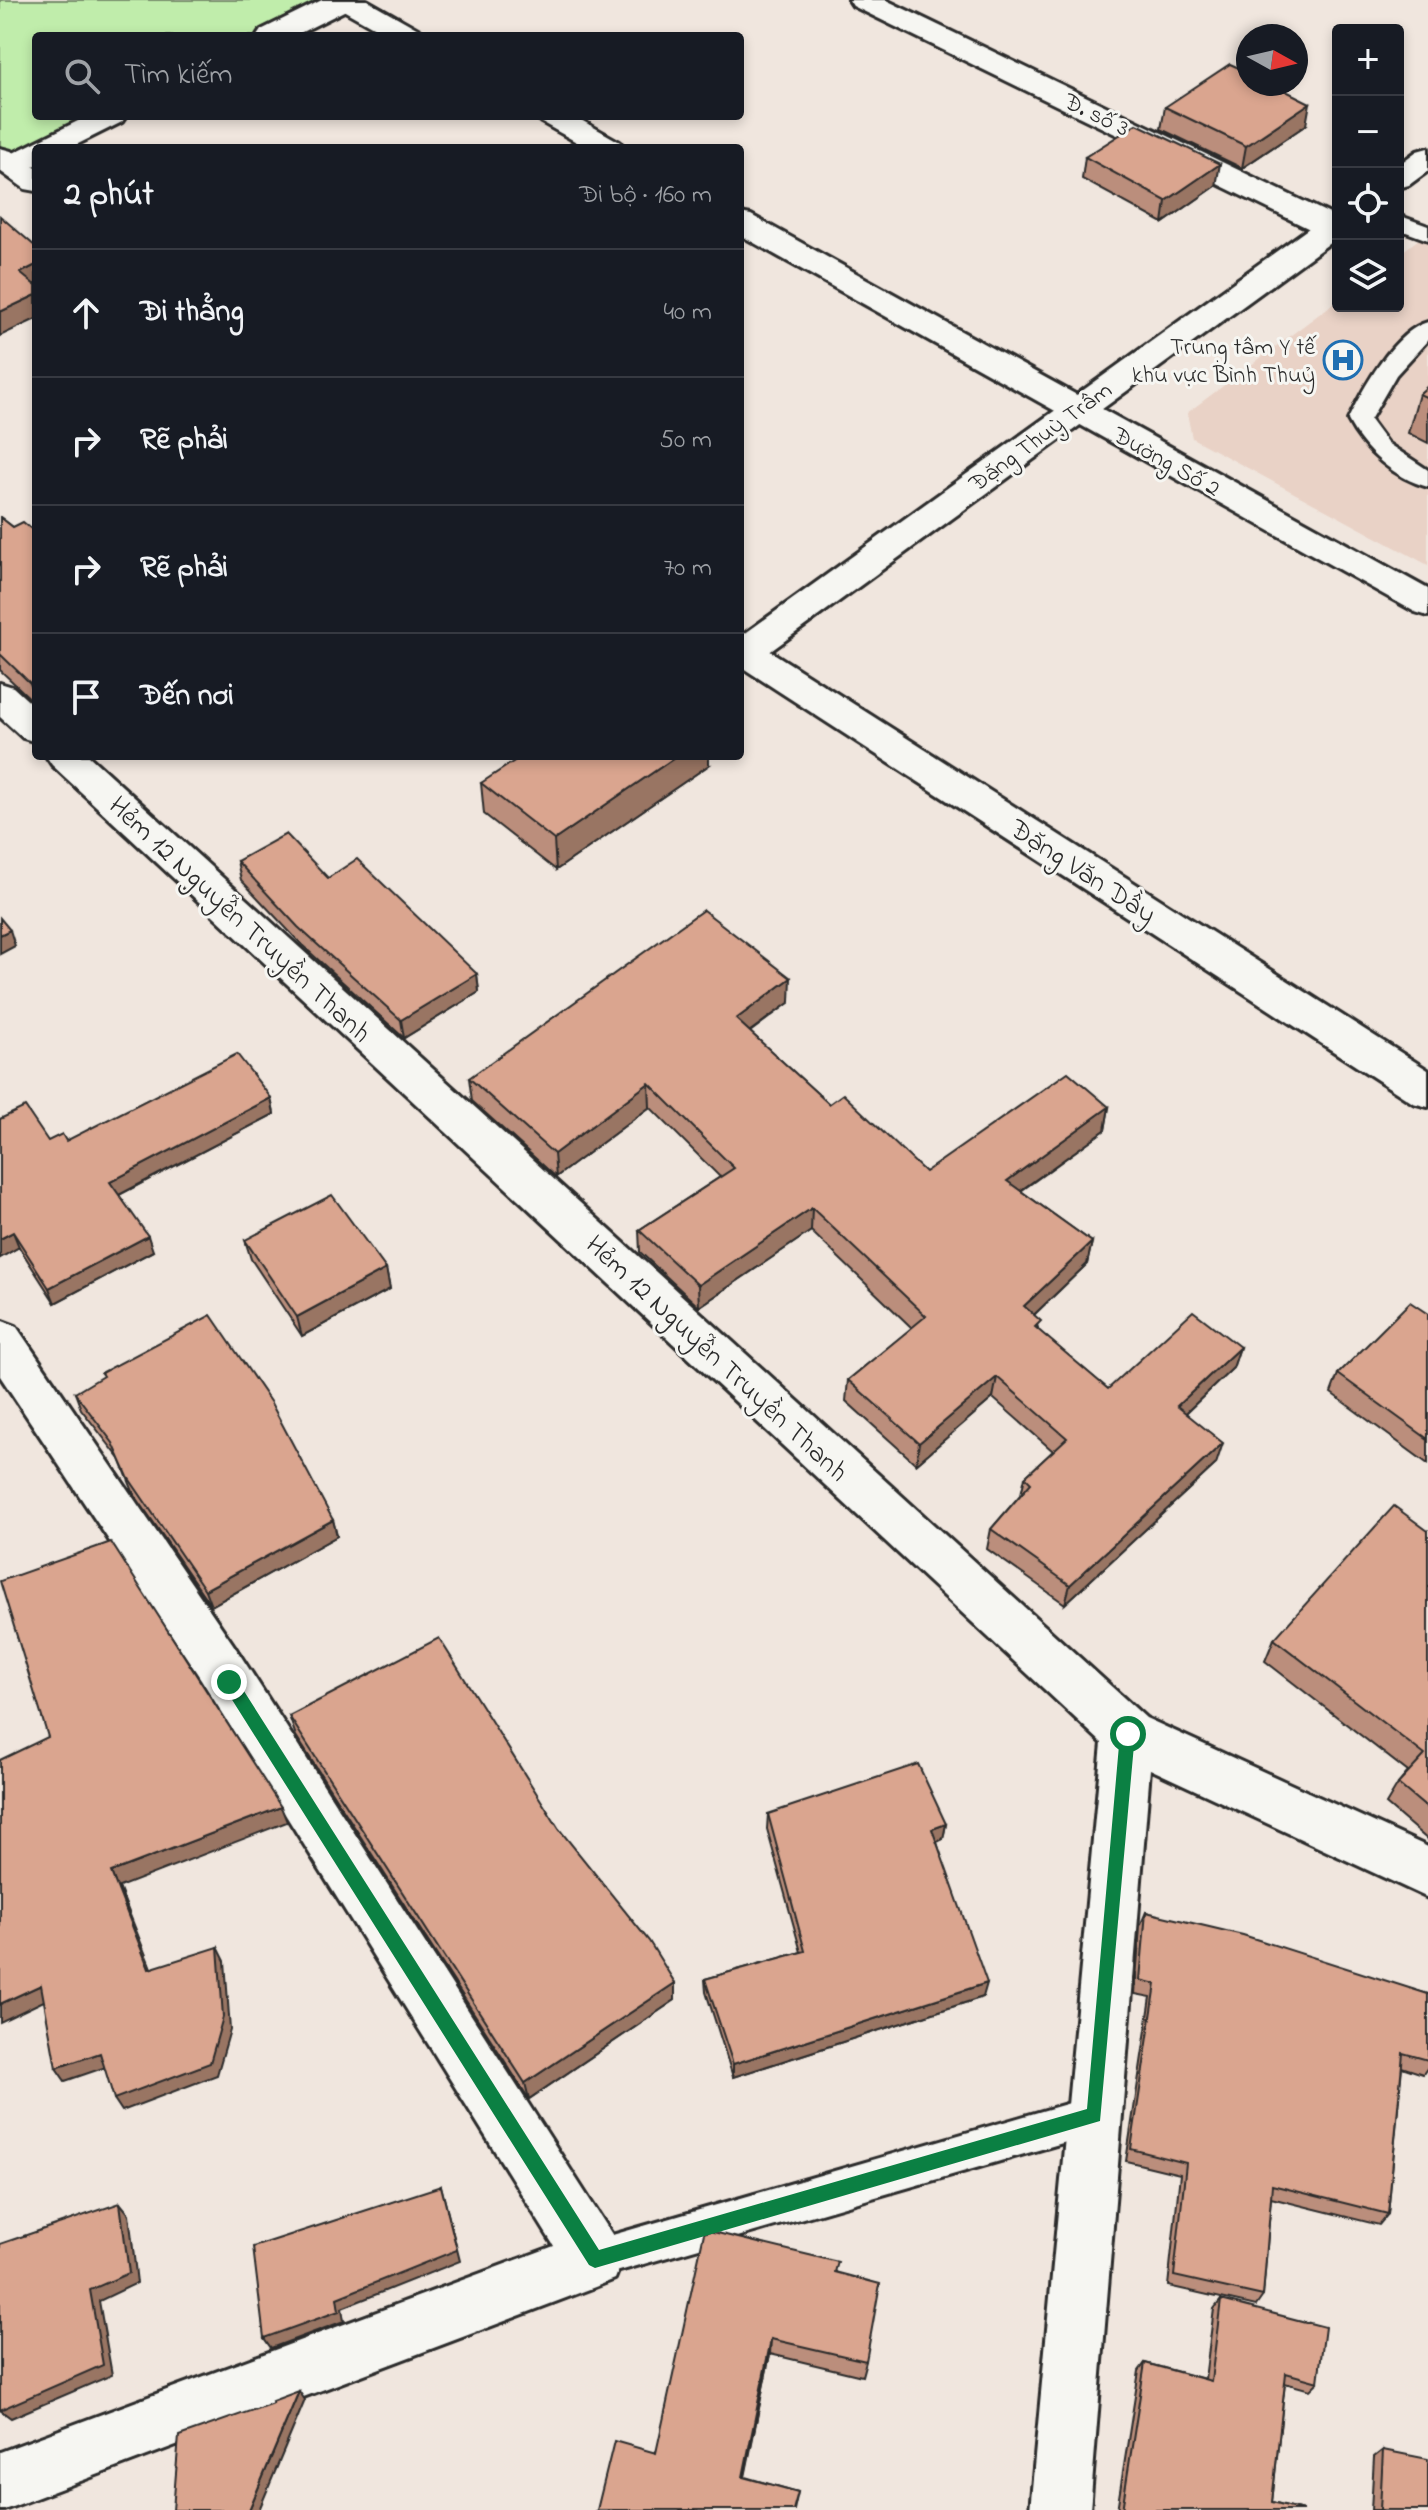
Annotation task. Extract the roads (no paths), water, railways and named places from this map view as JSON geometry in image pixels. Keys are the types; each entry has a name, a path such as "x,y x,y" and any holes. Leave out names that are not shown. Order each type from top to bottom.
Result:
{"street":[{"path":"279,32 345,0 403,32"},
{"name":"Đ. số 3","path":"863,0 1332,224"},
{"path":"55,144 103,120"},
{"path":"559,120 602,144"},
{"path":"1404,175 1428,157"},
{"name":"Đường Số 2","path":"744,224 1428,604"},
{"name":"Đặng Thuỳ Trâm","path":"744,649 1332,226"},
{"name":"Đặng Văn Dầy","path":"744,651 1428,1091"},
{"path":"0,696 32,725"},
{"name":"Hẻm 12 Nguyễn Truyền Thanh","path":"69,760 1128,1734 1428,1873"},
{"path":"0,1339 218,1663 595,2259 0,2482"},
{"path":"1060,2510 1128,1734"}],"lane":[{"path":"1404,224 1428,234"},
{"path":"1428,329 1408,344 1376,384 1359,420 1368,440 1428,480"},
{"path":"595,2259 1094,2115"}],"place":[{"name":"Trung tâm Y tế khu vực Bình Thuỷ","path":"1343,360"}]}
